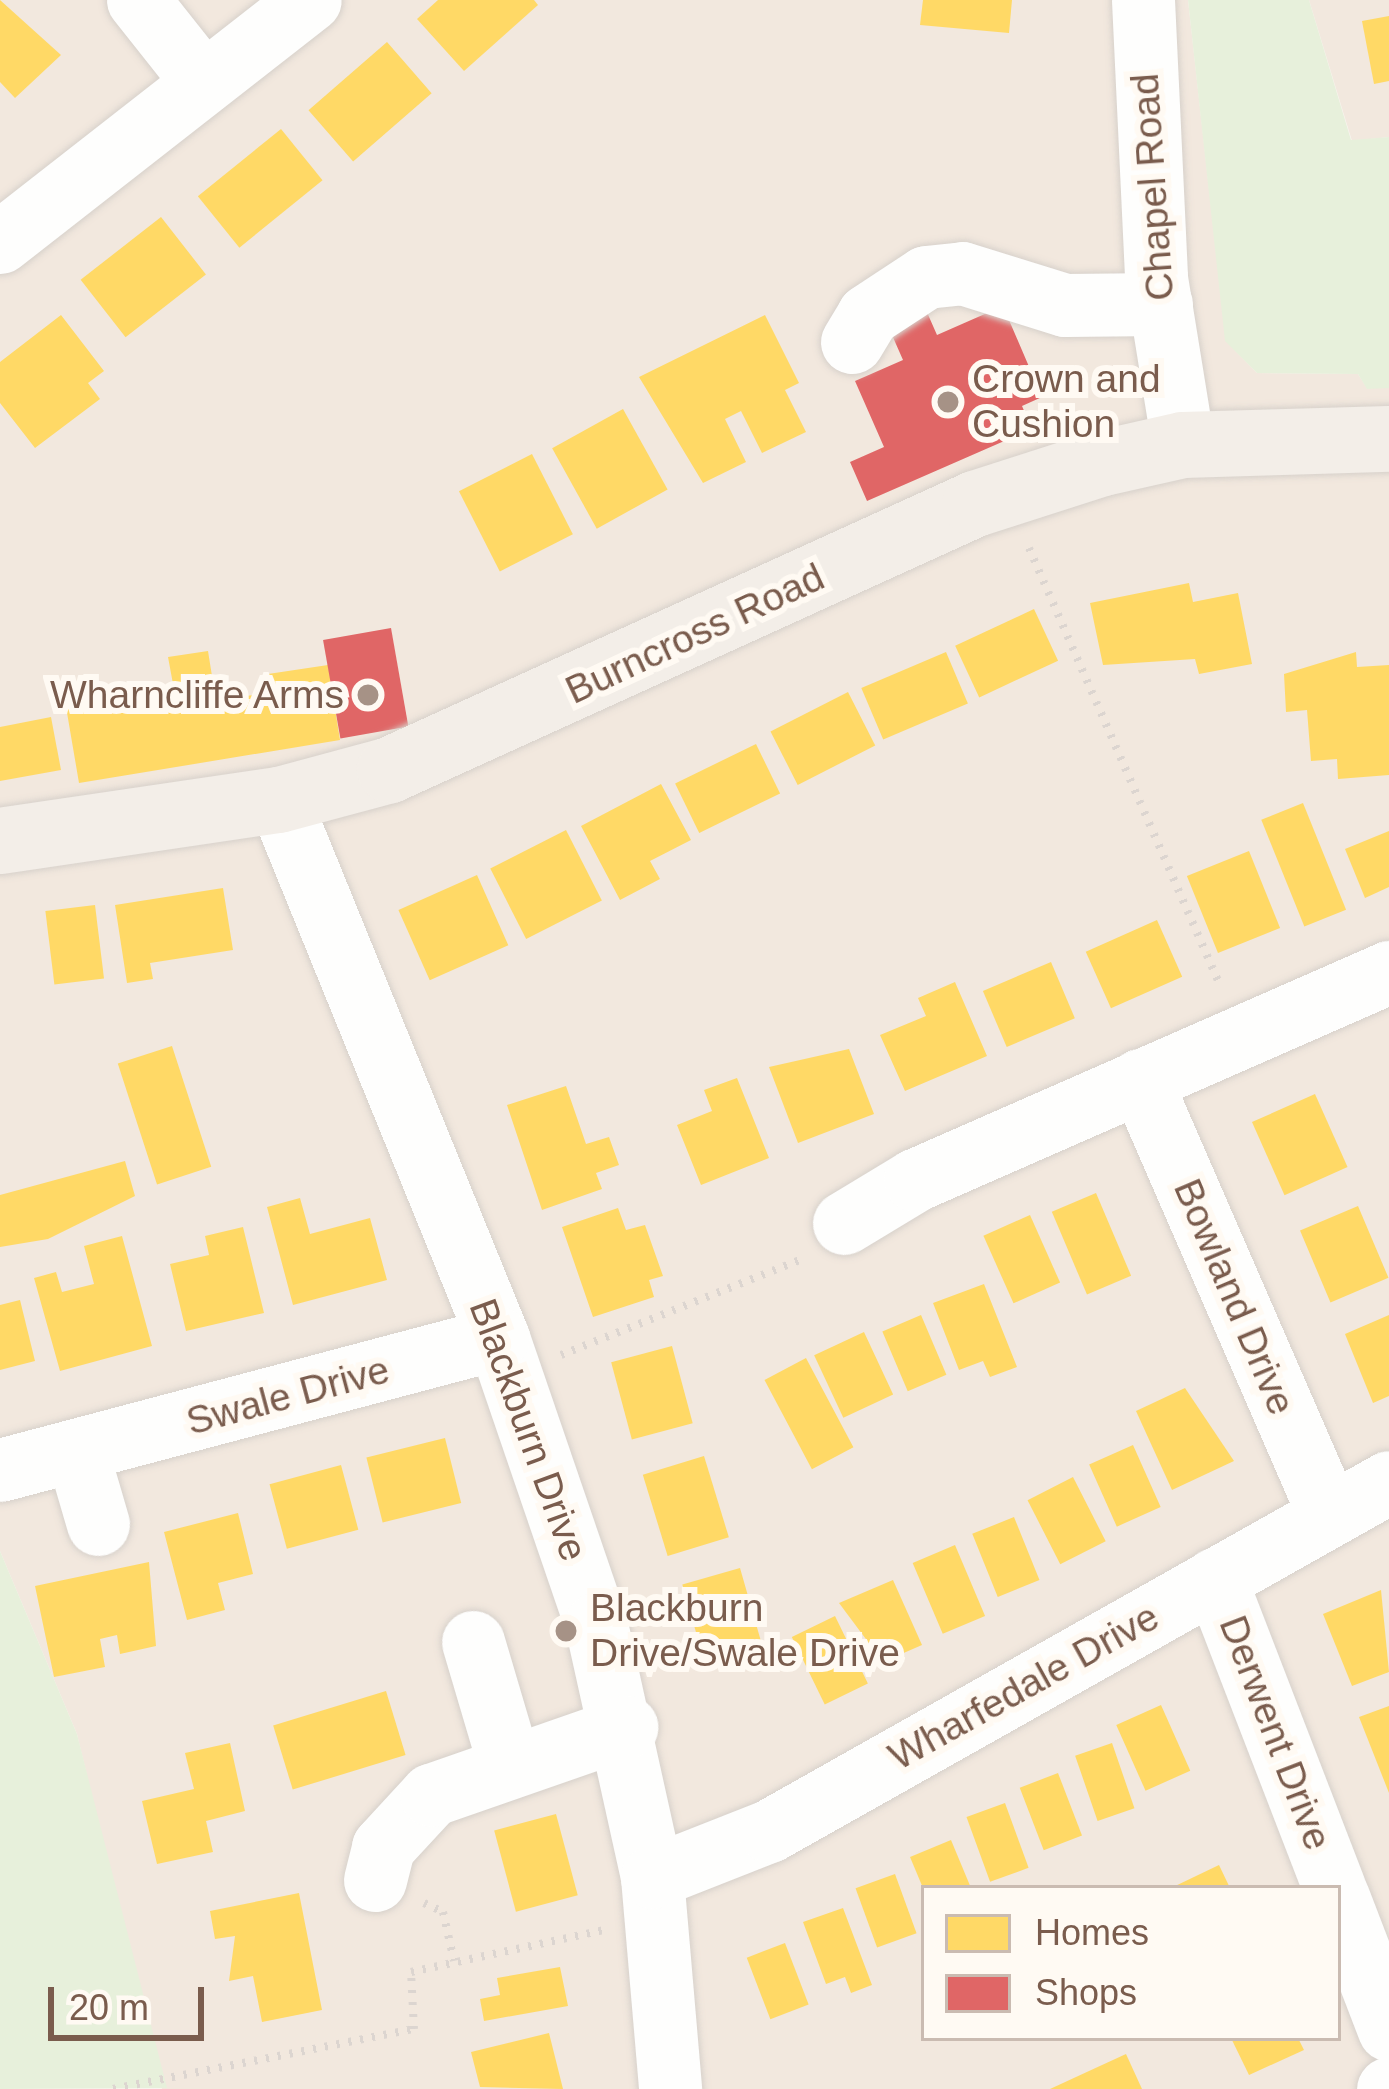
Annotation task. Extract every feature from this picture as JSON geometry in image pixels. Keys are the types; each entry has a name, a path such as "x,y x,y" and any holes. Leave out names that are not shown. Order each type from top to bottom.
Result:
{"main road":[{"name":"Burncross Road","path":"0,841 278,800 444,751 1012,491 1183,445 1389,439"}],"street":[{"path":"138,0 203,82"},
{"path":"0,242 310,0"},
{"name":"Chapel Road","path":"1144,0 1160,304 1183,445"},
{"path":"852,342 868,315 926,277 962,273 1065,305 1160,304"},
{"name":"Blackburn Drive","path":"278,800 504,1354 626,1727 655,1898 670,2089"},
{"path":"844,1223 1140,1081 1389,972"},
{"name":"Bowland Drive","path":"1140,1081 1329,1514"},
{"name":"Swale Drive","path":"0,1470 504,1354"},
{"path":"77,1452 98,1524"},
{"name":"Wharfedale Drive","path":"655,1898 1389,1482"},
{"name":"Derwent Drive","path":"1215,1579 1333,1885"},
{"path":"473,1642 510,1767"},
{"path":"375,1880 404,1817 510,1767 626,1727"},
{"name":"Derwent Drive","path":"1341,1906 1389,2030"}],"path":[{"path":"1012,491 1038,579 1242,1036"},
{"path":"504,1354 787,1273 844,1223"},
{"path":"113,2089 414,2030 411,1972 655,1898"}],"shaded area":[{"path":"0,0 1188,0 1226,341 1257,373 1358,374 1367,388 1389,388 1389,2089 162,2089 77,1734 0,1551"},
{"path":"1309,0 1389,0 1389,137 1352,141"}],"green space":[{"path":"1188,0 1309,0 1351,140 1389,137 1389,388 1367,389 1358,374 1257,373 1225,341"},
{"path":"0,1551 77,1734 167,2088 0,2089"}],"building: Homes":[{"path":"0,0 61,55 15,98 0,82"},
{"path":"438,0 534,0 538,5 464,71 417,19"},
{"path":"923,0 1012,0 1009,33 920,25"},
{"path":"1389,16 1389,81 1374,84 1362,21"},
{"path":"387,42 432,93 353,162 309,110"},
{"path":"281,129 323,180 239,248 198,196"},
{"path":"161,217 206,275 126,337 81,280"},
{"path":"61,315 104,371 88,383 100,399 35,448 0,403 0,362"},
{"path":"765,315 799,383 785,390 806,432 762,453 741,411 725,419 746,462 703,483 639,377"},
{"path":"623,409 668,489 597,529 552,448"},
{"path":"532,454 573,534 500,571 459,491"},
{"path":"1189,583 1193,602 1238,593 1252,664 1199,674 1195,659 1103,665 1090,603"},
{"path":"1034,609 1058,661 979,697 955,646"},
{"path":"208,651 216,701 271,692 268,674 328,665 340,740 79,783 65,701 173,684 168,657"},
{"path":"946,652 968,704 883,739 861,688"},
{"path":"1356,652 1357,667 1389,665 1389,775 1338,779 1337,759 1311,761 1307,710 1286,712 1284,674"},
{"path":"848,692 875,745 798,785 770,731"},
{"path":"51,717 61,770 0,781 0,727"},
{"path":"756,744 780,793 699,833 675,783"},
{"path":"661,784 691,840 650,861 660,879 620,900 581,826"},
{"path":"1303,803 1346,910 1304,926 1261,820"},
{"path":"566,830 602,900 526,939 490,869"},
{"path":"1389,831 1389,887 1365,898 1345,849"},
{"path":"1249,851 1280,928 1218,953 1187,876"},
{"path":"477,875 508,945 430,980 398,910"},
{"path":"223,888 233,950 150,963 153,979 127,983 115,905"},
{"path":"95,905 104,978 54,985 45,911"},
{"path":"1157,920 1182,977 1111,1008 1086,952"},
{"path":"1051,962 1075,1018 1007,1047 983,991"},
{"path":"955,982 987,1056 905,1091 880,1035 926,1016 918,998"},
{"path":"172,1046 211,1167 157,1184 118,1064"},
{"path":"849,1049 874,1114 798,1143 769,1067"},
{"path":"737,1078 769,1158 701,1185 677,1125 712,1111 704,1090"},
{"path":"566,1086 586,1144 609,1137 619,1165 596,1173 602,1189 542,1210 507,1105"},
{"path":"1315,1094 1348,1167 1285,1195 1252,1122"},
{"path":"125,1161 135,1196 48,1239 0,1247 0,1195"},
{"path":"1096,1193 1131,1276 1087,1295 1052,1212"},
{"path":"300,1198 310,1234 370,1218 387,1280 293,1305 267,1207"},
{"path":"1358,1206 1388,1278 1330,1302 1300,1231"},
{"path":"618,1208 626,1230 645,1225 663,1276 649,1280 654,1297 593,1317 562,1227"},
{"path":"1030,1215 1060,1283 1014,1303 983,1236"},
{"path":"243,1227 264,1313 186,1331 170,1264 209,1255 205,1236"},
{"path":"122,1236 152,1346 60,1371 34,1278 56,1272 62,1292 94,1284 84,1246"},
{"path":"984,1284 1017,1367 990,1377 983,1361 959,1370 933,1303"},
{"path":"20,1300 35,1361 0,1370 0,1305"},
{"path":"921,1315 946,1375 908,1391 882,1331"},
{"path":"1389,1315 1389,1396 1373,1403 1345,1334"},
{"path":"864,1332 893,1395 843,1418 814,1355"},
{"path":"672,1346 693,1423 632,1440 611,1362"},
{"path":"806,1358 853,1447 812,1469 765,1380"},
{"path":"1185,1388 1234,1461 1172,1490 1136,1411"},
{"path":"445,1438 461,1503 383,1523 366,1458"},
{"path":"1133,1445 1161,1507 1117,1527 1089,1465"},
{"path":"704,1456 729,1537 668,1556 643,1475"},
{"path":"341,1465 358,1530 287,1549 270,1484"},
{"path":"1073,1477 1106,1541 1060,1564 1028,1500"},
{"path":"238,1513 253,1574 218,1583 225,1610 187,1620 164,1532"},
{"path":"1014,1517 1039,1580 998,1597 972,1534"},
{"path":"955,1545 985,1616 943,1634 913,1563"},
{"path":"149,1562 156,1646 120,1654 117,1635 100,1639 105,1667 54,1677 35,1586"},
{"path":"740,1568 764,1652 706,1668 682,1585"},
{"path":"893,1580 922,1645 883,1662 839,1603"},
{"path":"1381,1590 1389,1672 1352,1686 1323,1614"},
{"path":"835,1616 868,1683 825,1704 792,1637"},
{"path":"386,1691 406,1755 293,1790 273,1725"},
{"path":"1161,1705 1190,1771 1146,1791 1116,1725"},
{"path":"1389,1706 1389,1793 1359,1717"},
{"path":"230,1743 245,1811 206,1821 213,1852 157,1864 142,1801 194,1789 185,1753"},
{"path":"1112,1743 1134,1808 1098,1821 1075,1756"},
{"path":"1058,1773 1082,1836 1044,1850 1020,1788"},
{"path":"1005,1803 1029,1868 990,1882 966,1817"},
{"path":"556,1814 578,1895 516,1912 494,1831"},
{"path":"951,1840 970,1885 922,1885 910,1857"},
{"path":"1219,1865 1229,1885 1177,1885"},
{"path":"895,1874 917,1933 877,1948 856,1888"},
{"path":"299,1893 322,2010 262,2022 253,1976 229,1981 235,1936 215,1939 210,1911"},
{"path":"843,1908 872,1985 851,1993 845,1977 826,1984 803,1922"},
{"path":"785,1943 809,2005 770,2019 747,1958"},
{"path":"560,1967 568,2006 484,2021 480,1999 500,1995 497,1978"},
{"path":"549,2033 563,2089 480,2087 471,2052"},
{"path":"1232,2041 1300,2041 1304,2050 1249,2075"},
{"path":"1126,2054 1142,2089 1050,2089 1089,2071"}],"building: Shops":[{"name":"Crown and Cushion","path":"1003,306 1042,397 1022,406 1032,429 867,501 850,462 884,447 855,381 903,360 888,326 926,310 937,335"},
{"name":"Wharncliffe Arms","path":"391,628 408,726 340,738 323,640"}],"place":[{"name":"Crown and Cushion","path":"948,402"},
{"name":"Wharncliffe Arms","path":"368,695"},
{"name":"Blackburn Drive/Swale Drive","path":"566,1631"}]}
